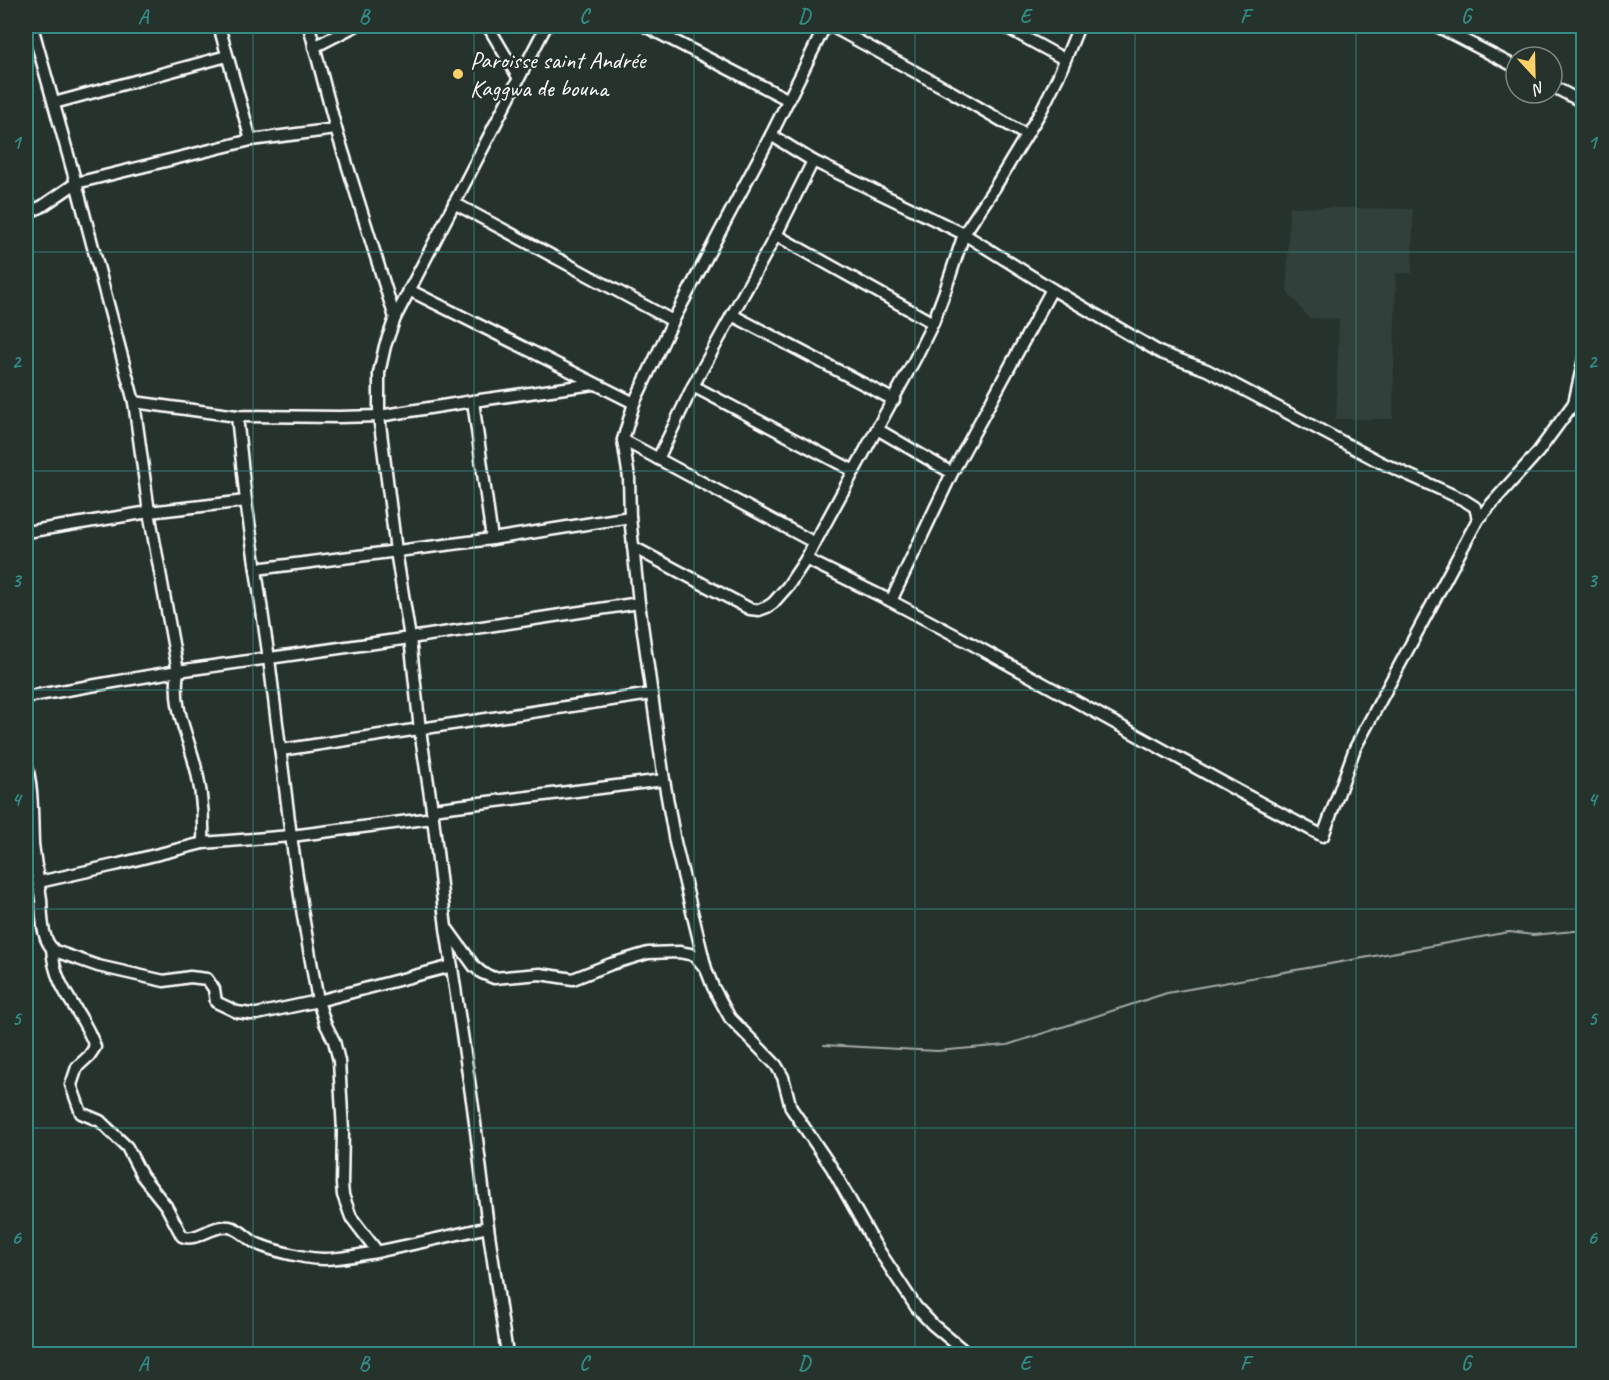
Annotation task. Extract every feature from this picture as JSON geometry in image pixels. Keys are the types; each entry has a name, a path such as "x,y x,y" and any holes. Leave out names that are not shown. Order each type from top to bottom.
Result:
{"street":[{"path":"219,26 251,140"},
{"path":"309,26 336,129 395,318"},
{"path":"314,47 355,26"},
{"path":"488,26 518,77"},
{"path":"507,1354 446,928 410,638 396,551 379,416 379,373 395,318 546,26"},
{"path":"825,26 771,135 673,321 634,403 623,440 629,478 630,517 639,603 675,842 706,969 713,987 730,1018 776,1065 783,1077 791,1108 832,1168 874,1243 916,1307 933,1325 968,1354"},
{"path":"831,26 912,69 1026,135"},
{"path":"1004,26 1064,59"},
{"path":"633,547 750,609 759,610 767,607 780,596 806,559 894,400 933,322 964,234 996,187 1050,94 1079,26"},
{"path":"1437,26 1504,61"},
{"path":"652,27 789,100"},
{"path":"31,33 54,103 134,402 149,512 178,671 176,684 178,708 184,733 193,754 199,784 203,843"},
{"path":"54,103 227,56"},
{"path":"1564,92 1584,103"},
{"path":"26,213 41,207 76,183 251,140 336,129"},
{"path":"771,135 813,161 964,234 1161,353 1207,370 1380,462 1464,500 1475,507 1478,519"},
{"path":"658,459 693,386 776,236 813,161"},
{"path":"453,203 673,321"},
{"path":"776,236 933,322"},
{"path":"891,601 952,473 1052,289"},
{"path":"409,290 634,403"},
{"path":"732,315 894,400"},
{"path":"806,559 891,601 1323,836 1355,748 1478,519 1538,452 1574,403 1584,359"},
{"path":"134,402 237,416 379,416 594,384"},
{"path":"693,386 854,471"},
{"path":"473,401 492,539"},
{"path":"237,416 246,501 269,658 291,836 318,1001 334,1041 339,1061 343,1131 343,1195 351,1217 377,1251"},
{"path":"877,429 952,473"},
{"path":"623,440 815,543"},
{"path":"26,532 149,512 246,501"},
{"path":"256,570 492,539 630,517"},
{"path":"26,697 178,671 639,603"},
{"path":"281,750 651,694"},
{"path":"26,763 44,926 47,941 58,953 83,962 164,981 190,977 207,979 214,989 216,1002 231,1010 246,1014 318,1001 452,966"},
{"path":"39,882 203,843 291,836 664,780"},
{"path":"446,928 474,966 482,973 494,978 540,974 573,979 630,958 663,952 690,954 696,957 706,969"},
{"path":"51,948 57,977 86,1026 95,1047 77,1067 71,1084 81,1113 100,1121 127,1147 142,1176 166,1206 182,1236 191,1238 226,1226 240,1231 260,1246 306,1257 327,1259 377,1251 488,1227"}],"shaded area":[{"path":"1289,207 1413,209 1412,273 1396,273 1393,419 1336,419 1339,319 1309,318 1287,292"}],"waterway":[{"path":"824,1045 937,1051 1007,1045 1167,993 1509,932 1533,935 1584,930"}],"place":[{"name":"Paroisse saint Andrée Kaggwa de bouna","path":"458,74"}]}
